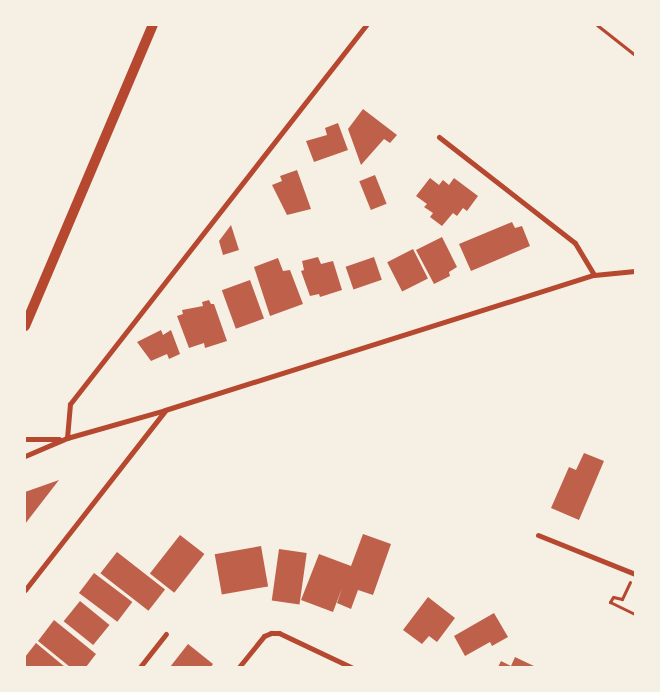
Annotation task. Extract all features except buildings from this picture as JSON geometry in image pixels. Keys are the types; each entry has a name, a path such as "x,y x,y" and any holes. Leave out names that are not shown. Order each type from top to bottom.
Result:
{"main road":[{"path":"26,319 153,25"}],"street":[{"path":"67,438 70,404 366,25"},
{"path":"439,138 575,243 594,275"},
{"path":"25,456 67,438 165,410 594,275 635,272"},
{"path":"25,590 165,410"},
{"path":"25,439 48,440 67,438"},
{"path":"538,535 635,574"},
{"path":"239,667 264,636 271,633 279,633 351,667"},
{"path":"140,667 166,634"}],"path":[{"path":"597,25 635,55"},
{"path":"628,586 622,599 613,597 610,602 635,614"}]}
